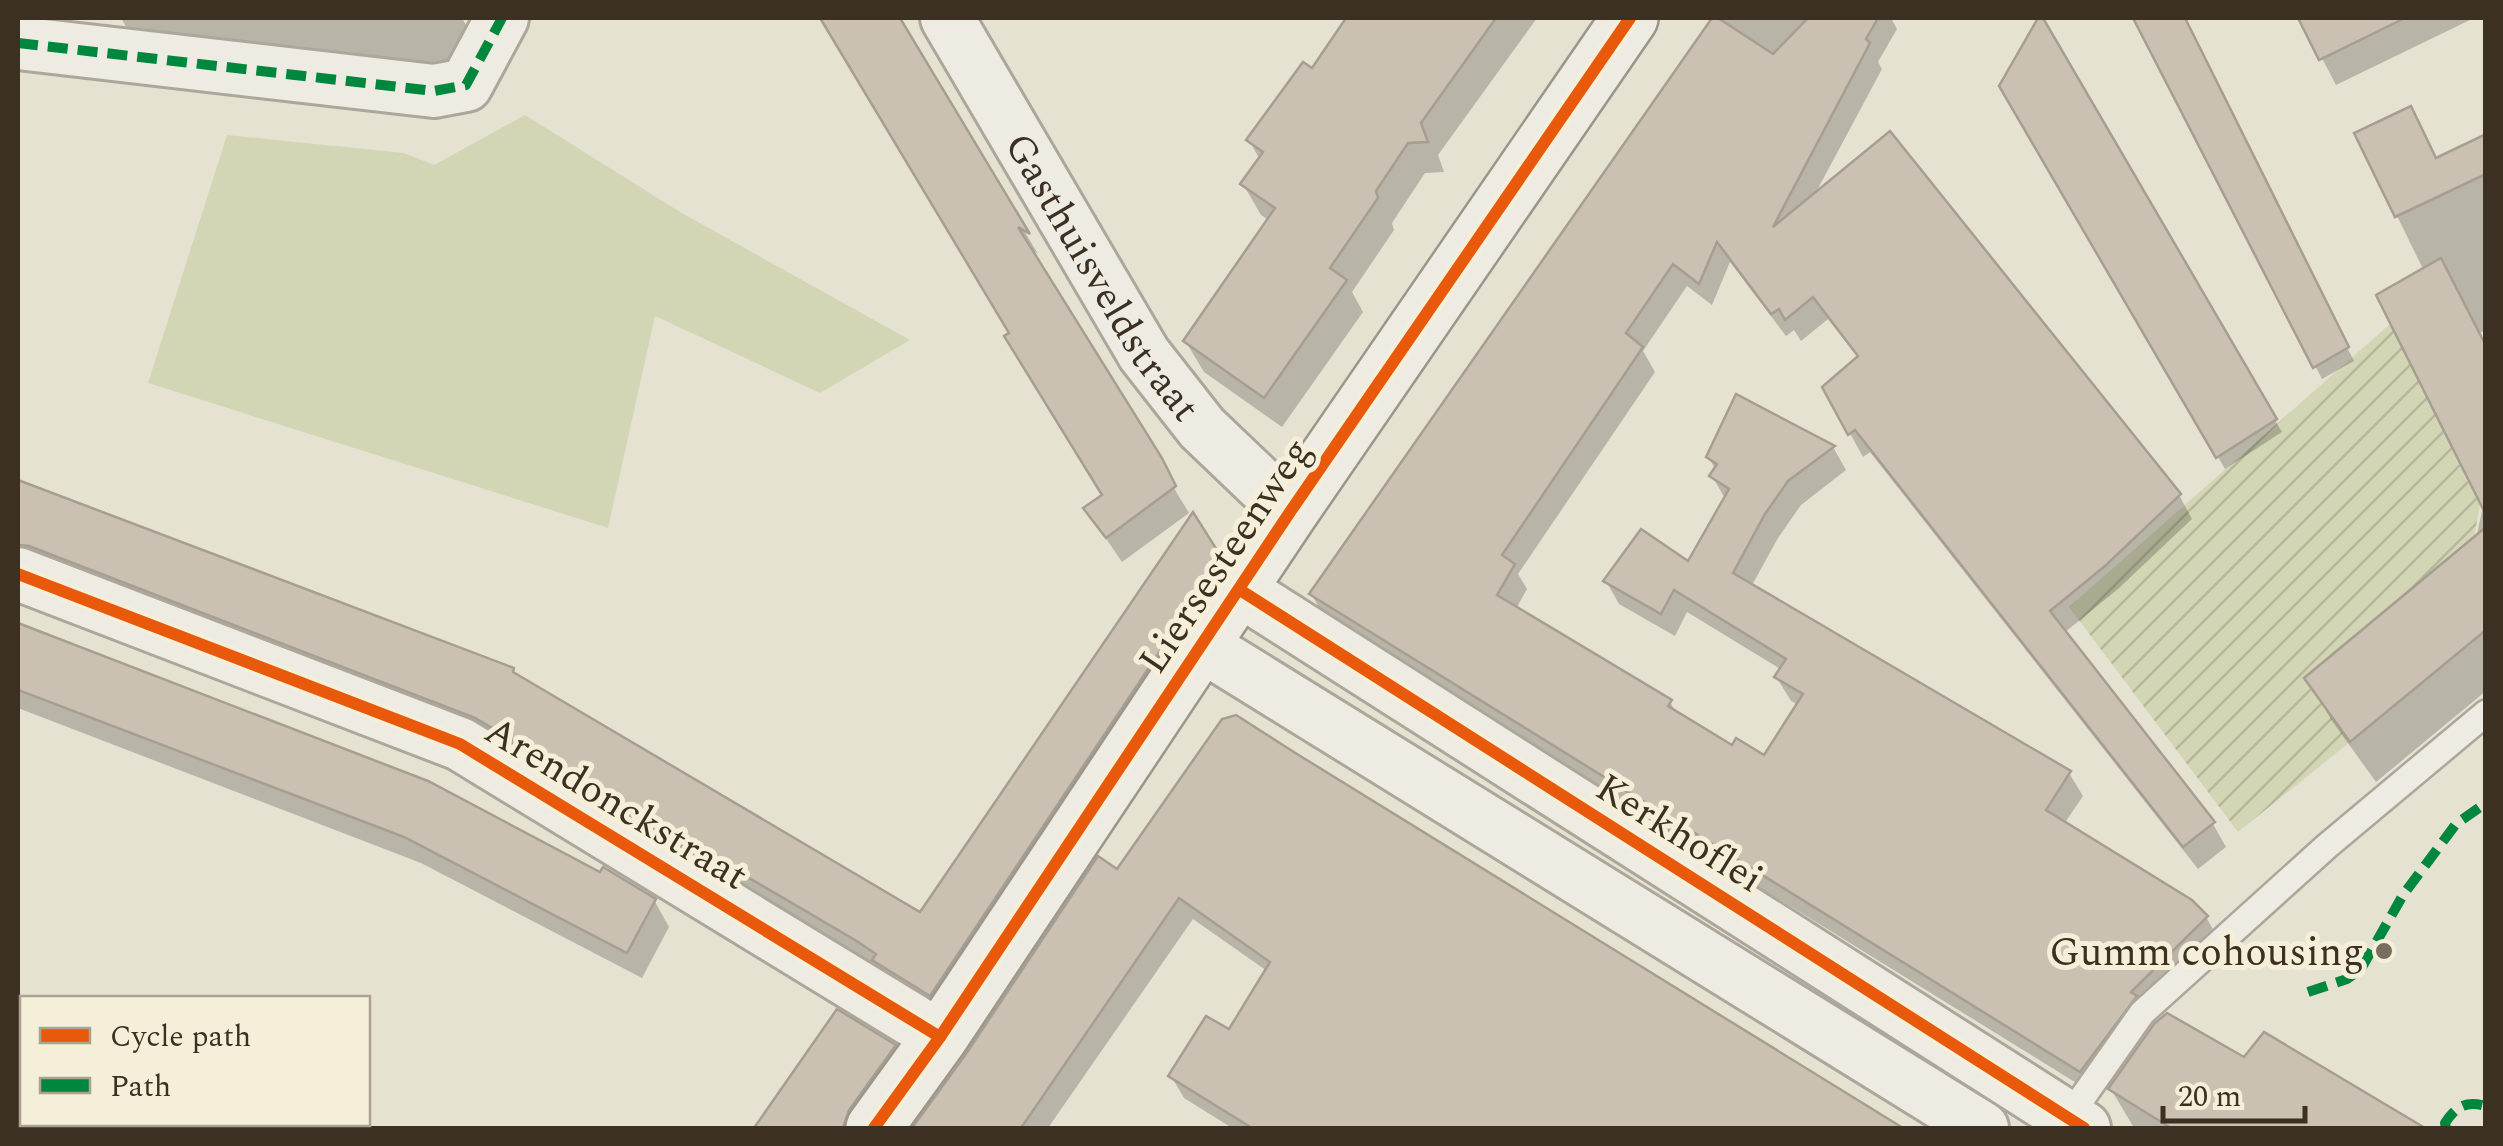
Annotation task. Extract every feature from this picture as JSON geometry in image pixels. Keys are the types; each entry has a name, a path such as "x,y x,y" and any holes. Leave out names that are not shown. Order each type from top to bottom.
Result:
{"main road":[{"name":"Liersesteenweg","path":"874,1128 940,1037 1290,512 1630,18"}],"street":[{"path":"18,43 434,92 466,85 502,18"},
{"name":"Gasthuisveldstraat","path":"946,18 1144,354 1202,428 1290,512"},
{"name":"Arendonckstraat","path":"18,574 460,744 940,1037"},
{"name":"Kerkhoflei","path":"1240,590 2076,1123"},
{"path":"1203,646 1982,1128"}],"lane":[{"path":"2076,1123 2142,1012 2327,846 2486,713"}],"green space":[{"path":"525,115 680,212 910,340 820,393 655,316 608,528 148,383 227,135 404,153 434,165"},
{"path":"2390,324 2480,506 2474,537 2304,678 2350,742 2238,832 2069,607"}],"building":[{"path":"820,18 900,18 1030,234 1018,227 1162,458 1176,486 1106,538 1083,508 1102,495 1004,336 1009,333"},
{"path":"1346,18 1496,18 1421,123 1428,142 1408,143 1376,191 1378,198 1330,268 1347,280 1264,398 1183,341 1275,208 1240,184 1263,152 1246,140 1303,62 1312,68"},
{"path":"1712,18 1718,18 1773,54 1808,18 1878,18 1866,39 1870,43 1773,227 1890,131 2181,494 2105,566 2050,611 2215,822 2183,847 1855,430 1848,435 1822,387 1858,356 1813,297 1785,320 1779,309 1771,314 1717,242 1699,284 1673,264 1626,333 1643,347 1502,555 1515,564 1497,595 1672,700 1668,706 1732,745 1736,738 1764,755 1803,694 1774,677 1786,659 1674,590 1661,614 1603,581 1641,529 1688,561 1729,489 1709,476 1717,464 1706,457 1736,394 1835,446 1788,481 1733,573 2071,771 2046,810 2192,900 2208,916 2131,992 2137,996 2080,1072 1309,594"},
{"path":"2038,18 2043,18 2277,419 2216,458 1999,86"},
{"path":"2133,18 2185,18 2349,347 2313,368"},
{"path":"2298,18 2405,18 2319,60"},
{"path":"2411,106 2436,158 2486,134 2486,174 2395,217 2354,133"},
{"path":"2441,258 2486,346 2486,515 2376,295"},
{"path":"18,480 514,668 513,672 920,912 1193,512 1222,558 930,996 872,960 876,954 855,940 686,841 684,846 475,718 18,545"},
{"path":"2486,527 2486,630 2350,742 2304,678"},
{"path":"18,623 428,781 600,872 603,867 656,899 627,953 404,837 18,690"},
{"path":"1236,715 1903,1128 1252,1128 1168,1076 1206,1016 1229,1029 1270,962 1179,898 1021,1128 912,1128 1098,856 1117,869 1222,719"},
{"path":"837,1009 896,1045 849,1110 843,1128 754,1128"},
{"path":"2167,1013 2244,1057 2264,1032 2425,1128 2171,1128 2108,1089 2154,1024"}],"marked path":[{"path":"18,43 434,91 466,85 502,18"},
{"path":"2308,992 2347,979 2361,969 2403,895 2456,824 2486,803"},
{"path":"2446,1128 2445,1123 2462,1106 2486,1106"},
{"path":"54,1126 59,1128"}],"cycle path":[{"path":"874,1128 940,1037 1290,512 1630,18"},
{"path":"18,574 460,744 940,1037"},
{"path":"1240,590 2084,1128"}],"place":[{"name":"Gumm cohousing","path":"2384,951"}]}
